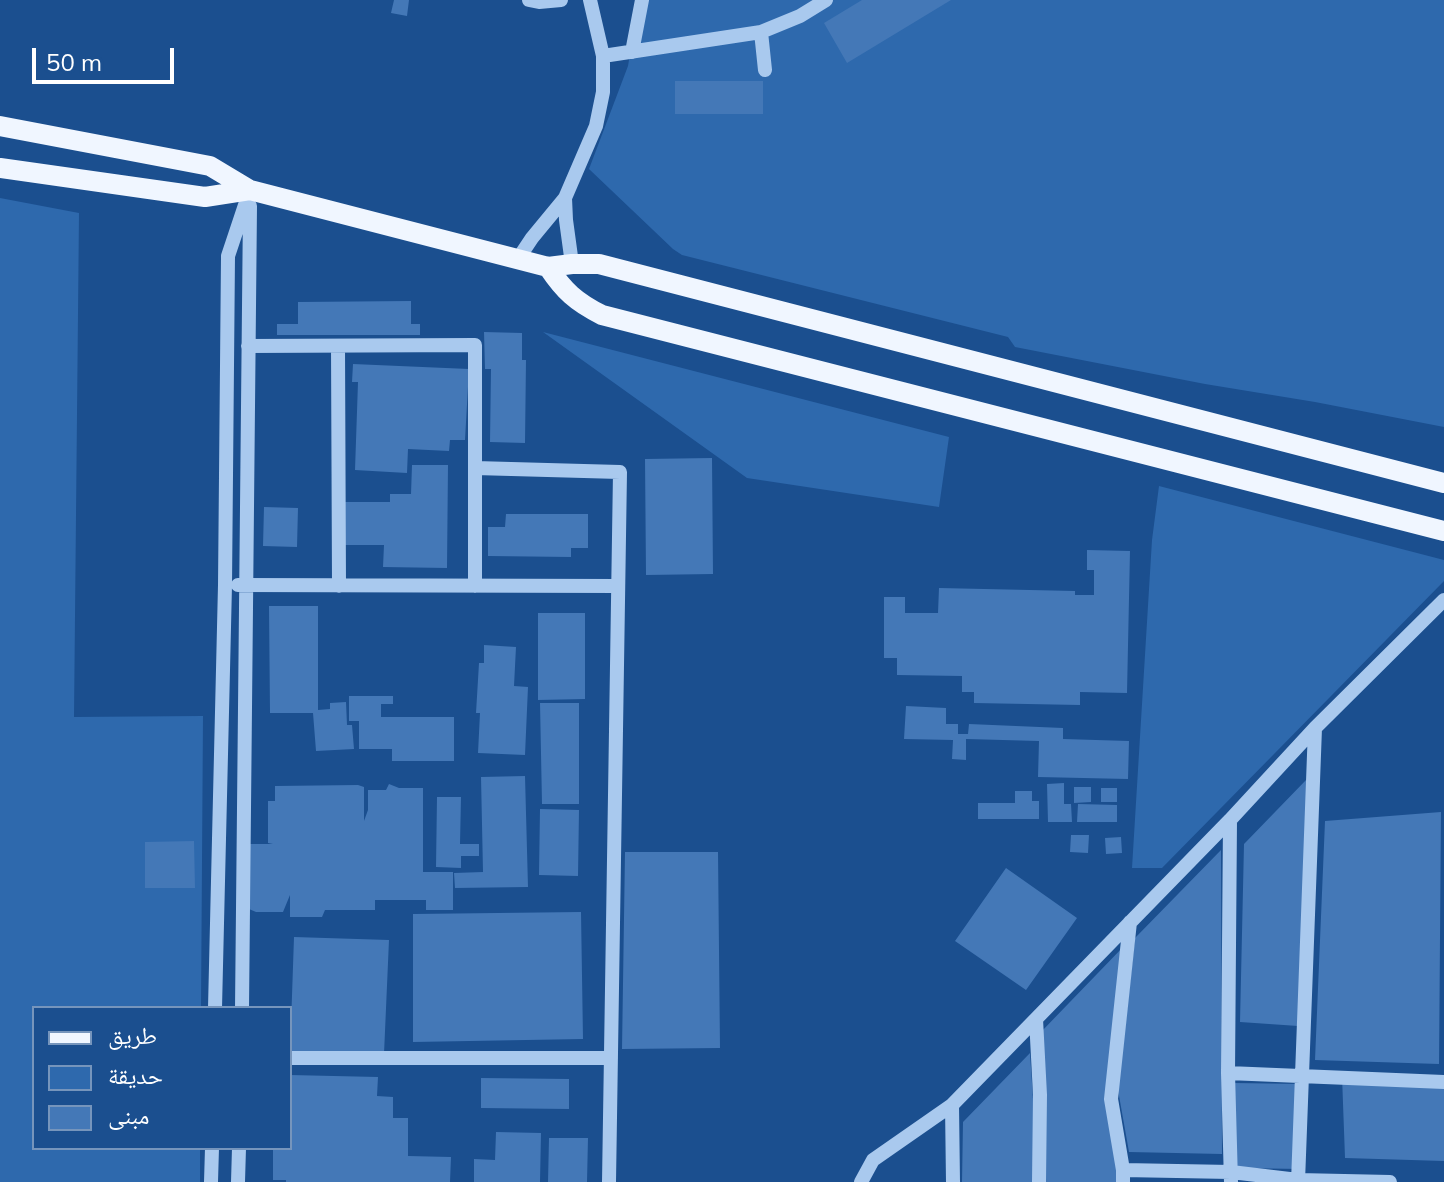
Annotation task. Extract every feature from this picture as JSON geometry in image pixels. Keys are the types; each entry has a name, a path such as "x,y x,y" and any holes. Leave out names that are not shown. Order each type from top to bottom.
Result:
{"main road":[{"path":"0,126 210,166 250,190 548,267 599,264 1444,483"},
{"path":"0,168 205,197 250,190"},
{"path":"548,267 561,288 580,304 602,315 1444,531"}],"street":[{"path":"529,0 561,0"},
{"path":"518,259 565,198 596,126 603,92 603,56 590,0"},
{"path":"632,52 642,0"},
{"path":"603,56 761,32 800,16 826,0"},
{"path":"761,32 765,70"},
{"path":"242,1006 250,190"},
{"path":"215,1006 225,585 228,256 250,190"},
{"path":"565,198 572,264"},
{"path":"248,346 475,345 475,586"},
{"path":"338,346 339,586"},
{"path":"475,468 620,472 609,1182"},
{"path":"225,585 618,586"},
{"path":"861,1182 873,1160 952,1105 1230,820 1315,728 1444,600"},
{"path":"1298,1181 1315,728"},
{"path":"1230,820 1228,1073 1231,1177"},
{"path":"1130,922 1111,1099 1123,1176 1390,1182"},
{"path":"1036,1019 1040,1095 1039,1182"},
{"path":"292,1058 611,1058"},
{"path":"1228,1073 1444,1082"},
{"path":"952,1105 953,1182"},
{"path":"211,1182 212,1150"},
{"path":"238,1182 239,1150"}],"green space":[{"path":"639,0 1444,0 1444,427 1015,347 1008,337 682,255 589,169 628,66"},
{"path":"0,198 79,213 74,717 203,716 201,1006 32,1006 32,1150 200,1150 200,1182 0,1182"},
{"path":"543,332 949,437 939,507 747,478"},
{"path":"1159,486 1444,560 1444,581 1162,868 1132,868 1152,540"}],"building":[{"path":"394,0 409,0 407,16 391,13"},
{"path":"862,0 951,0 847,63 824,23"},
{"path":"675,81 763,81 763,114 675,114"},
{"path":"411,301 411,324 420,324 420,335 277,335 277,324 298,324 298,302"},
{"path":"484,332 522,333 522,360 526,360 525,443 490,442 491,369 485,369"},
{"path":"353,364 469,369 465,440 450,440 449,451 408,449 407,473 355,470 358,382 352,382"},
{"path":"712,458 713,574 646,575 645,459"},
{"path":"412,465 448,465 447,568 383,567 384,545 344,545 345,502 390,502 390,494 411,494"},
{"path":"264,507 298,508 297,547 263,546"},
{"path":"506,514 588,514 588,548 571,548 571,557 488,556 488,527 505,527"},
{"path":"1087,550 1130,551 1127,693 1080,692 1080,705 974,703 974,692 962,692 962,676 897,675 897,658 884,658 884,597 905,597 905,613 938,613 939,588 1075,591 1075,595 1094,595 1094,570 1087,570"},
{"path":"269,606 318,606 318,710 330,709 330,703 346,702 347,725 352,725 354,749 316,751 313,713 270,713"},
{"path":"538,613 585,613 585,699 538,700"},
{"path":"484,645 516,647 514,686 528,687 525,755 478,753 480,713 476,713 479,663 484,663"},
{"path":"349,696 393,696 393,704 381,704 381,717 454,717 454,761 392,761 392,749 359,749 359,721 349,721"},
{"path":"540,703 579,703 579,804 542,804"},
{"path":"906,706 946,708 946,724 958,724 958,734 968,734 969,724 1063,728 1063,739 1129,741 1128,779 1038,777 1039,741 966,739 966,760 952,759 953,740 904,739"},
{"path":"525,776 528,887 455,888 454,873 483,872 481,777"},
{"path":"1307,779 1298,1026 1240,1022 1244,844"},
{"path":"1064,783 1064,804 1071,804 1072,822 1048,822 1047,784"},
{"path":"389,784 399,788 423,788 423,872 453,872 453,910 426,910 426,900 375,900 375,910 325,910 322,917 290,917 290,895 283,912 249,909 249,844 273,844 268,843 268,801 275,801 275,786 364,787 364,821 368,810 368,790 386,790"},
{"path":"1074,787 1091,787 1091,802 1074,803"},
{"path":"1101,788 1117,788 1117,802 1101,802"},
{"path":"1015,791 1032,791 1032,801 1039,801 1039,819 978,819 978,803 1015,803"},
{"path":"437,797 461,797 460,844 479,844 479,856 461,856 461,868 436,867"},
{"path":"1078,804 1117,805 1117,822 1077,822"},
{"path":"540,809 579,810 578,876 539,875"},
{"path":"1441,812 1439,1064 1315,1060 1325,821"},
{"path":"1071,835 1089,835 1088,853 1070,852"},
{"path":"1121,837 1122,853 1106,854 1105,838"},
{"path":"194,841 195,888 145,888 145,842"},
{"path":"1221,850 1222,1154 1129,1152 1118,1090 1135,938"},
{"path":"625,852 718,852 720,1048 622,1049"},
{"path":"1006,868 1077,918 1026,990 955,941"},
{"path":"581,912 583,1039 413,1042 413,914"},
{"path":"294,937 389,940 384,1054 292,1054"},
{"path":"1125,945 1108,1104 1118,1182 1043,1182 1040,1033"},
{"path":"1030,1053 1034,1114 1033,1182 962,1182 963,1122"},
{"path":"292,1075 378,1077 377,1096 393,1097 393,1118 408,1118 408,1156 451,1157 450,1182 273,1180 273,1150 292,1150"},
{"path":"1342,1076 1444,1079 1444,1161 1345,1158"},
{"path":"481,1078 569,1079 569,1109 481,1108"},
{"path":"1234,1083 1302,1084 1301,1169 1233,1168"},
{"path":"496,1132 541,1133 540,1182 474,1182 474,1159 495,1160"},
{"path":"549,1138 588,1138 587,1182 548,1182"}]}
